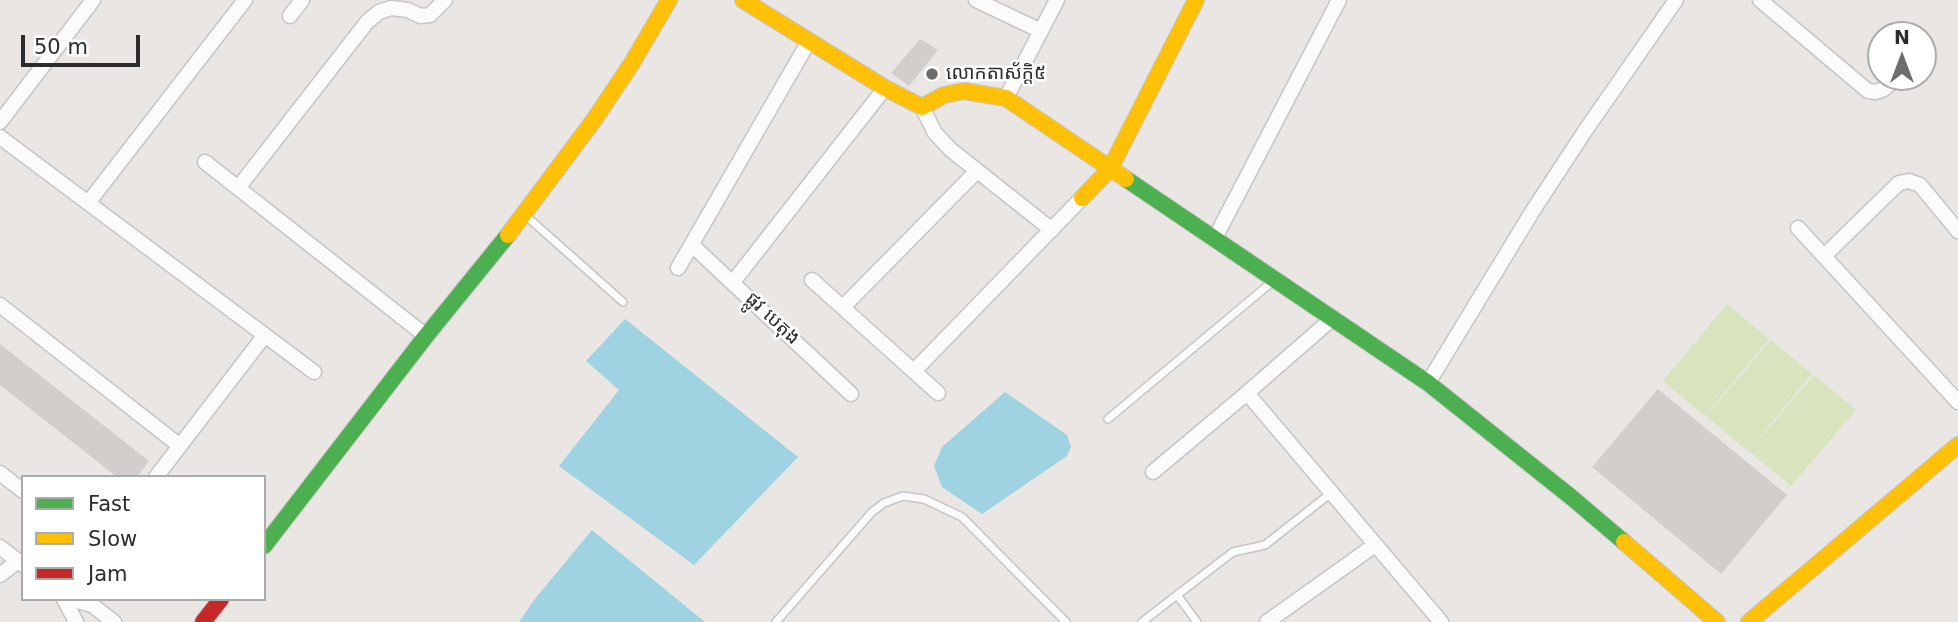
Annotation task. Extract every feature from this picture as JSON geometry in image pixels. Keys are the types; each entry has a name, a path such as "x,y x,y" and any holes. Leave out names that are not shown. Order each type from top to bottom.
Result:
{"street":[{"path":"0,122 93,0"},
{"path":"88,203 245,0"},
{"path":"290,16 302,0"},
{"path":"238,188 367,22 379,12 391,8 408,10 420,16 430,15 445,0"},
{"path":"743,0 885,88 922,107 935,133 951,150 1052,230"},
{"path":"976,0 1041,31"},
{"path":"1006,98 1057,0"},
{"path":"914,371 1110,169 1196,0"},
{"path":"1215,238 1339,0"},
{"path":"1428,383 1555,177 1676,0"},
{"path":"1760,0 1867,90"},
{"path":"266,542 524,215 594,120 632,63 661,3"},
{"path":"678,268 809,41"},
{"path":"733,282 885,88"},
{"path":"922,107 944,95 964,91 1006,98 1428,383 1570,497 1717,622"},
{"path":"0,137 314,372"},
{"path":"205,162 426,337"},
{"path":"843,307 977,171"},
{"path":"1824,256 1899,183 1909,181 1920,185 1958,231"},
{"path":"1798,228 1958,402"},
{"name":"ផ្លូវ បេតុង","path":"692,245 851,394"},
{"path":"812,279 938,393"},
{"path":"0,305 180,446"},
{"path":"1153,472 1333,318"},
{"path":"158,475 265,335"},
{"path":"1247,393 1441,622"},
{"path":"1749,622 1958,444"},
{"path":"0,473 21,489"},
{"path":"1267,622 1375,545"},
{"path":"0,547 20,563 0,575"},
{"path":"65,601 76,622"},
{"path":"77,601 92,605 114,622"},
{"path":"203,622 219,601"}],"lane":[{"path":"524,215 623,302"},
{"path":"1108,419 1275,279"},
{"path":"1142,622 1233,552 1265,545 1331,493"},
{"path":"776,622 872,512 884,503 903,496 924,499 962,516 1066,622"},
{"path":"1177,595 1197,622"}],"green space":[{"path":"1727,304 1769,339 1705,416 1663,381"},
{"path":"1771,340 1812,374 1748,451 1706,416"},
{"path":"1814,375 1856,410 1791,486 1749,451"}],"water":[{"path":"625,319 798,457 694,565 559,466 619,390 586,361"},
{"path":"1005,392 1067,435 1071,447 1067,456 982,514 942,487 934,466 942,447"},
{"path":"592,530 705,622 519,622"}],"building":[{"path":"920,39 938,50 909,86 891,73"},
{"path":"0,344 149,461 138,475 114,475 0,385"},
{"path":"1658,389 1787,495 1721,574 1592,467"}],"traffic: fast":[{"path":"1126,179 1428,383 1624,542"},
{"path":"266,543 426,336 508,235"}],"traffic: slow":[{"path":"508,235 594,120 669,0"},
{"path":"743,0 885,88 922,107 944,95 964,91 1006,98 1126,179"},
{"path":"1082,198 1110,169 1196,0"},
{"path":"1749,622 1958,445"},
{"path":"1624,542 1717,622"}],"traffic: jam":[{"path":"203,622 219,601"}],"place":[{"name":"លោកតាស័ក្តិ៥","path":"932,74"}]}
